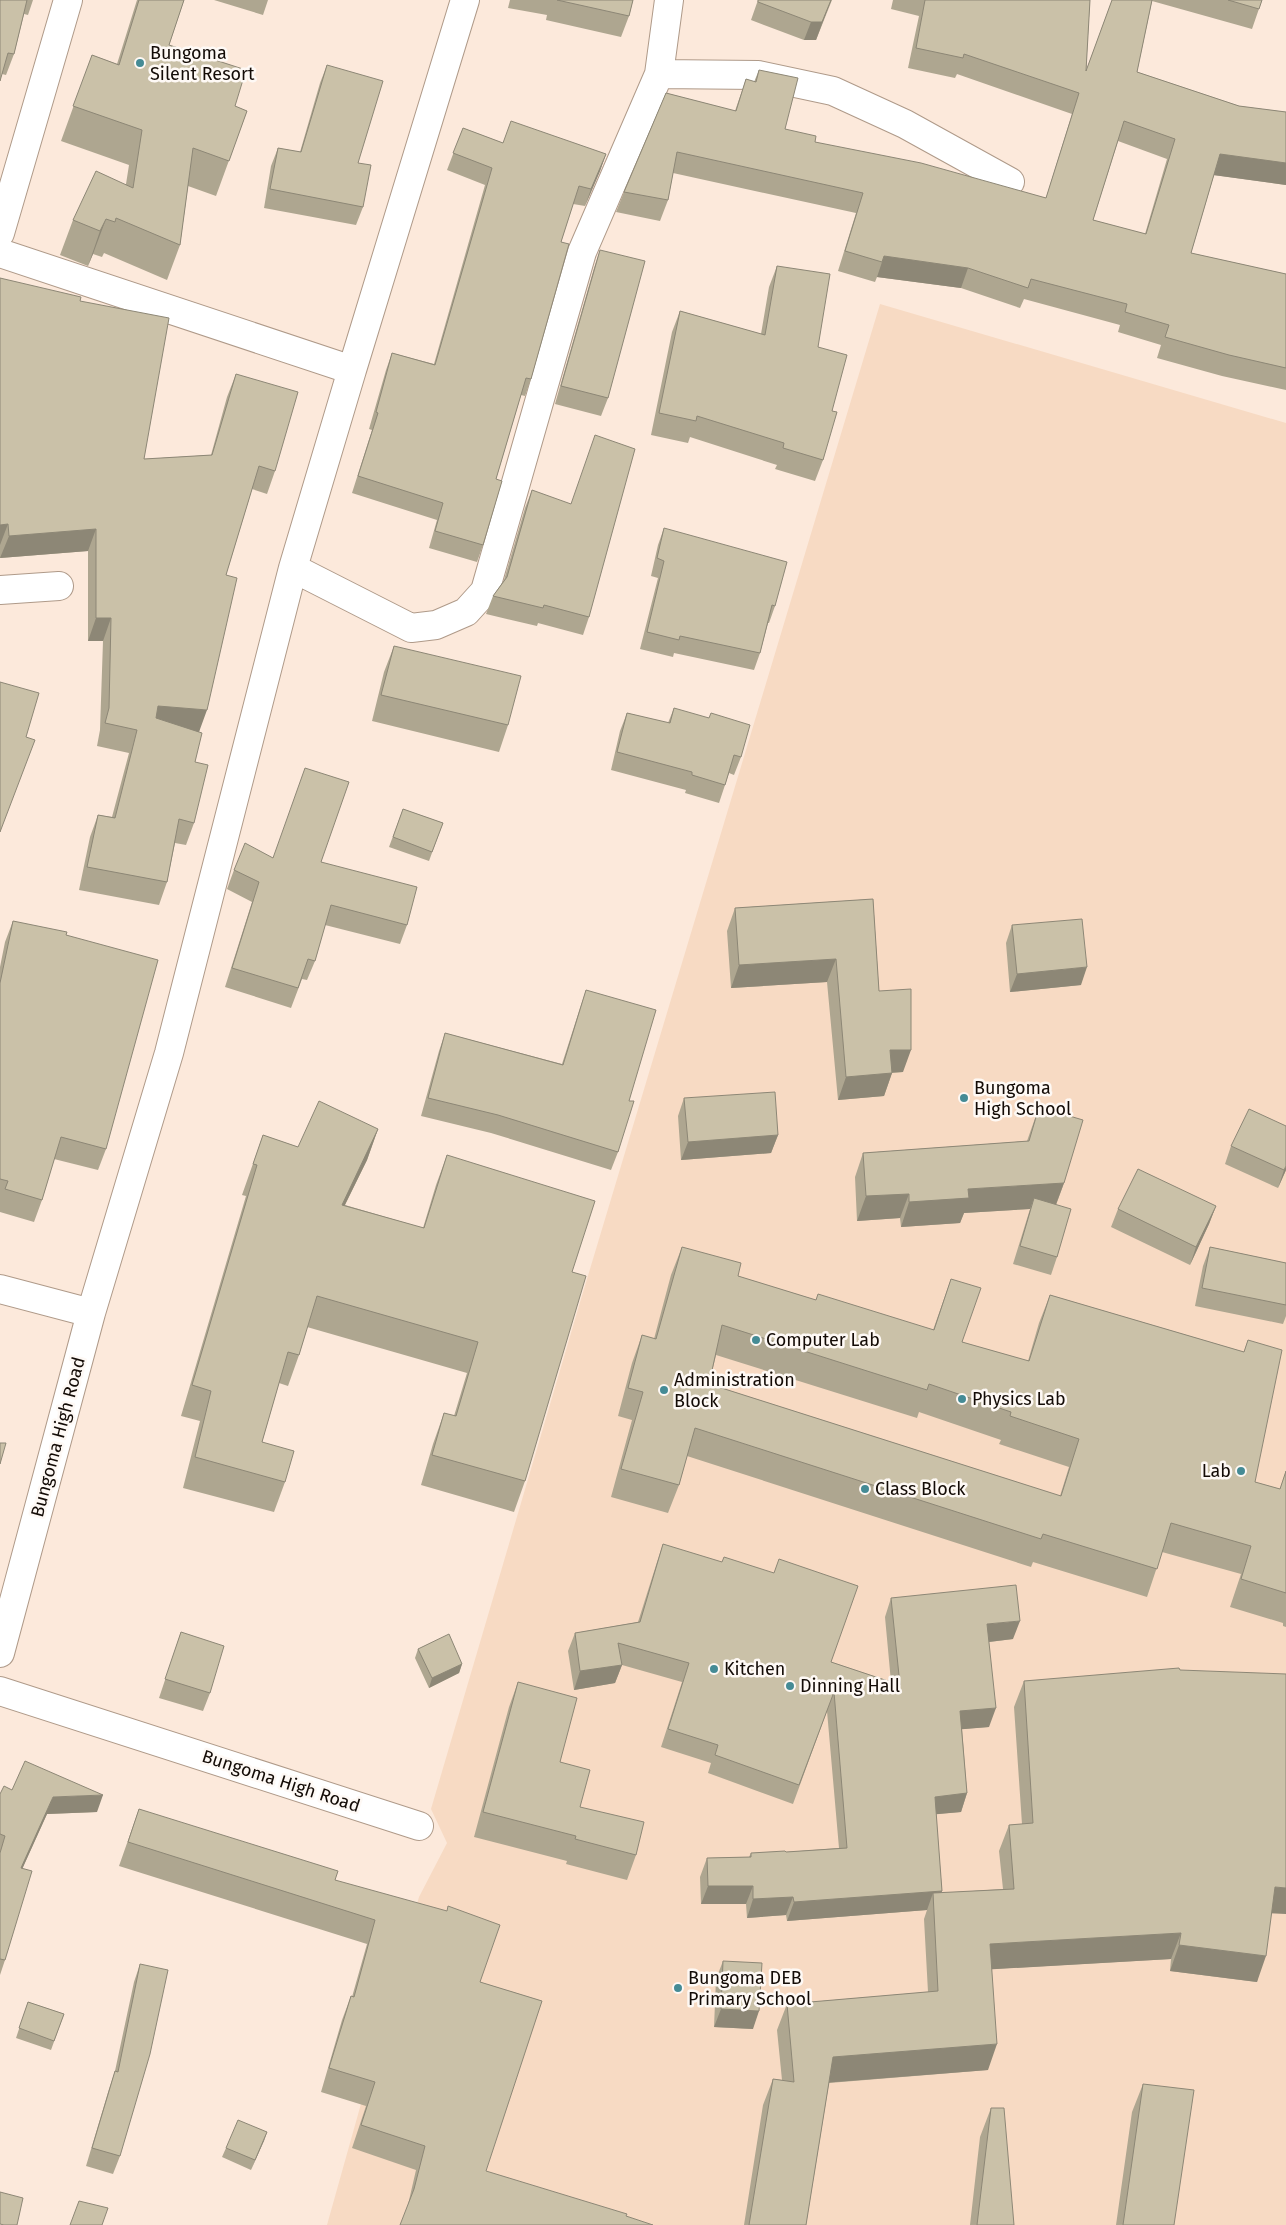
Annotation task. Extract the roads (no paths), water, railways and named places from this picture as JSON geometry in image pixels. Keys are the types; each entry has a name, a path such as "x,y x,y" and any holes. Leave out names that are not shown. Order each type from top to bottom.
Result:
{"street":[{"path":"0,233 68,0"},
{"name":"Bungoma High Road","path":"0,1653 91,1313 169,1053 293,568 465,0"},
{"path":"293,568 410,628 436,625 466,612 485,591 582,252 659,74 669,0"},
{"path":"659,74 758,75 833,91 905,124 1010,182"},
{"path":"0,253 352,370"},
{"path":"0,590 59,586"},
{"path":"0,1288 91,1313"},
{"name":"Bungoma High Road","path":"0,1691 419,1826"}],"place":[{"name":"Bungoma Silent Resort","path":"140,63"},
{"name":"Bungoma High School","path":"964,1098"},
{"name":"Computer Lab","path":"756,1340"},
{"name":"Administration Block","path":"664,1390"},
{"name":"Physics Lab","path":"962,1399"},
{"name":"Lab","path":"1241,1471"},
{"name":"Class Block","path":"865,1489"},
{"name":"Kitchen","path":"714,1669"},
{"name":"Dinning Hall","path":"790,1686"},
{"name":"Bungoma DEB Primary School","path":"678,1988"}]}
